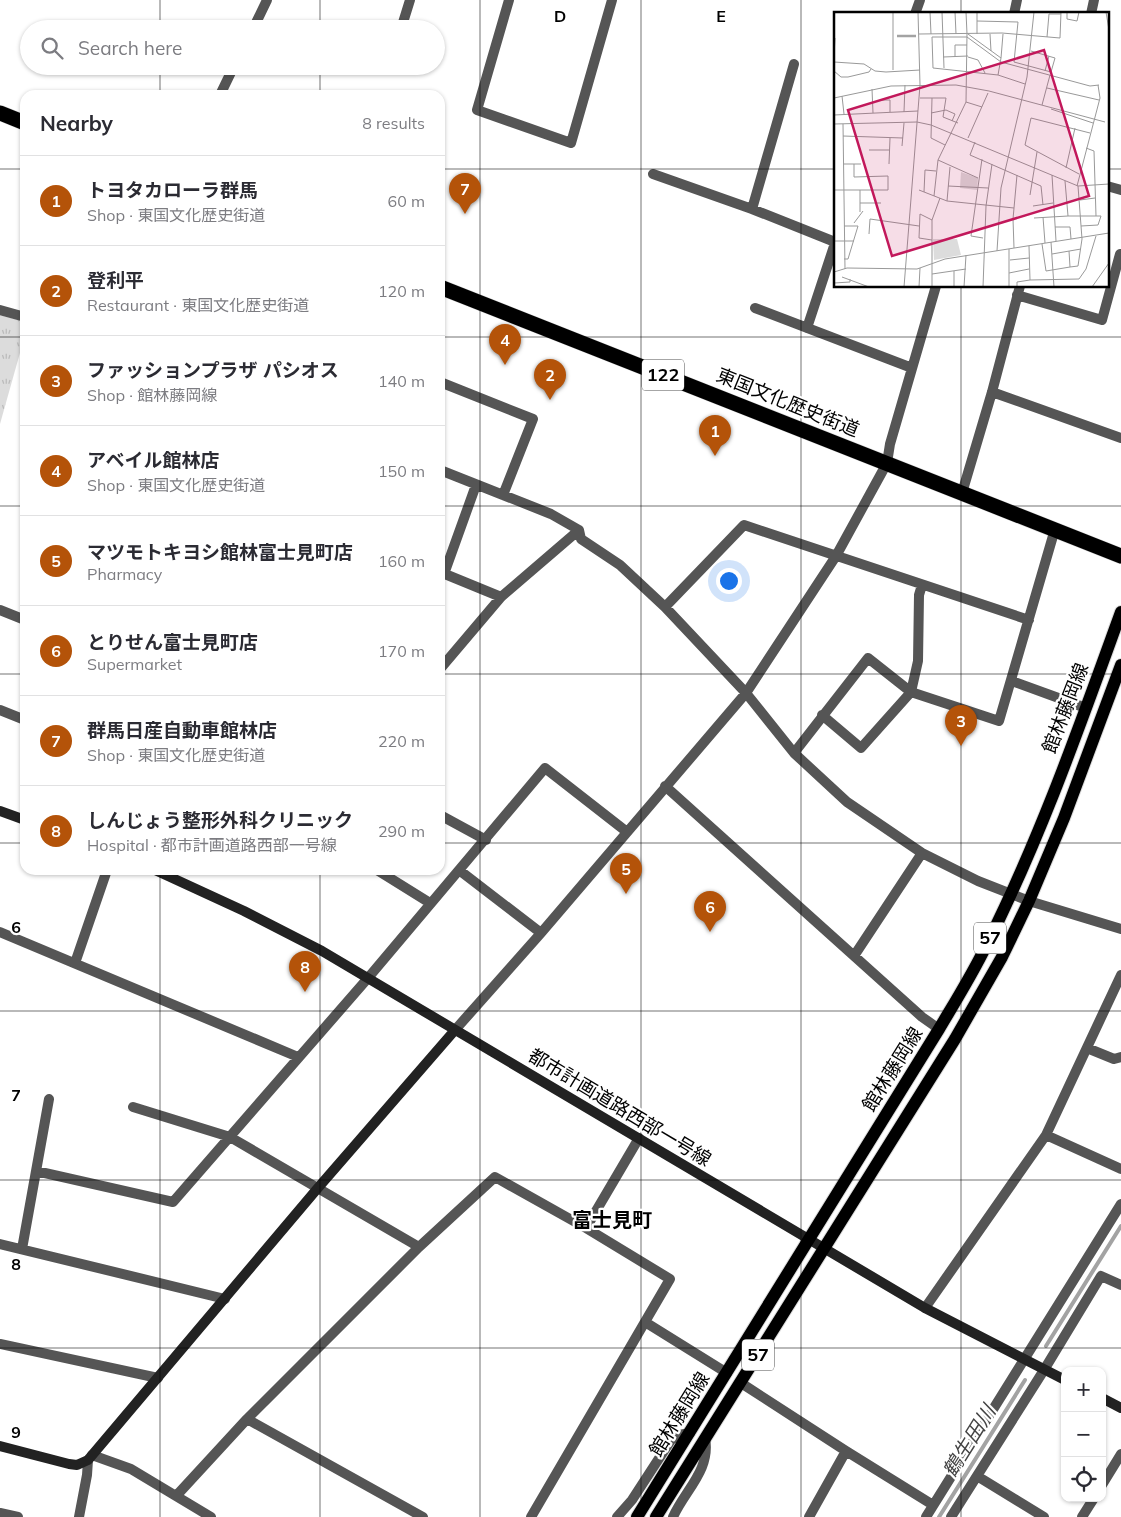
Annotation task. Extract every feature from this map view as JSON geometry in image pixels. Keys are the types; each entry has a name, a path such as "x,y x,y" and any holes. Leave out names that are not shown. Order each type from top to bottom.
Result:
{"highway":[{"path":"0,113 20,121"},
{"name":"東国文化歴史街道","path":"445,289 1121,556"}],"main road":[{"name":"館林藤岡線","path":"637,1517 939,1029 985,948 1028,855 1086,708 1121,612"},
{"name":"館林藤岡線","path":"656,1517 955,1039 1002,957 1029,901 1064,818 1121,665"}],"street":[{"path":"257,20 267,0"},
{"path":"403,20 410,0"},
{"path":"509,0 477,110 571,144 612,0"},
{"path":"916,12 920,0"},
{"path":"752,209 794,64"},
{"path":"222,90 230,75"},
{"path":"653,174 752,209 834,242"},
{"path":"1108,186 1121,190"},
{"path":"807,328 834,245"},
{"path":"962,493 1019,291 1102,320 1120,254"},
{"path":"0,1446 69,1464 77,1464 90,1458 317,1189 746,693 836,556 887,463 890,444 935,288"},
{"path":"756,308 912,368"},
{"path":"0,310 20,316"},
{"path":"445,384 533,419 504,496"},
{"path":"992,392 1121,438"},
{"path":"445,472 551,514 579,530 581,539 620,566 665,607 746,693 794,753 847,802 922,853 978,881 1029,901 1121,929"},
{"path":"445,565 476,485"},
{"path":"665,607 744,525 1029,620"},
{"path":"794,753 868,658 910,692 999,721 1012,682 1055,529"},
{"path":"445,662 501,597 579,530"},
{"path":"445,574 501,597"},
{"path":"822,715 861,748 910,692 918,661 919,595 922,584"},
{"path":"0,610 20,618"},
{"path":"1012,682 1086,708"},
{"path":"0,710 20,718"},
{"path":"36,1170 173,1202 368,978 545,768 627,832"},
{"path":"665,786 922,1017 939,1029"},
{"path":"0,811 20,818"},
{"path":"445,818 486,840"},
{"path":"854,956 922,853"},
{"path":"459,870 541,932"},
{"path":"75,963 105,875"},
{"name":"都市計画道路西部一号線","path":"166,875 288,933 368,978 925,1308 1061,1378"},
{"path":"385,875 430,904"},
{"path":"0,932 298,1057"},
{"path":"925,1308 1046,1135 1121,975"},
{"path":"1087,1048 1114,1059 1121,1057"},
{"path":"22,1249 49,1099"},
{"path":"133,1106 230,1138 419,1247"},
{"path":"1046,1135 1121,1169"},
{"path":"586,1228 639,1138"},
{"path":"177,1495 247,1418 419,1247 495,1177 586,1228 670,1279 531,1517"},
{"path":"926,1517 1121,1204"},
{"path":"0,1244 225,1299"},
{"path":"951,1517 1101,1276 1121,1285"},
{"path":"645,1322 726,1373"},
{"path":"0,1344 158,1378"},
{"path":"741,1382 933,1506"},
{"path":"1106,1400 1121,1408"},
{"path":"247,1418 423,1517"},
{"path":"617,1517 632,1500 672,1440 679,1435 690,1433"},
{"path":"673,1517 703,1468 706,1456 705,1438"},
{"path":"809,1517 846,1451"},
{"path":"1106,1478 1121,1454"},
{"path":"90,1458 131,1469 211,1517"},
{"path":"79,1517 90,1458"},
{"path":"977,1476 1044,1517"},
{"path":"1082,1517 1091,1502"},
{"path":"0,1513 18,1517"}],"green space":[{"path":"0,315 20,321 20,353 0,424"}],"waterway":[{"name":"鶴生田川","path":"1046,1346 1121,1226"},
{"name":"鶴生田川","path":"939,1517 1025,1380"}],"place":[{"name":"群馬日産自動車館林店","path":"465,214"},
{"name":"アベイル館林店","path":"505,365"},
{"name":"登利平","path":"550,400"},
{"name":"トヨタカローラ群馬","path":"715,456"},
{"name":"ファッションプラザ パシオス","path":"961,746"},
{"name":"マツモトキヨシ館林富士見町店","path":"626,894"},
{"name":"とりせん富士見町店","path":"710,932"},
{"name":"しんじょう整形外科クリニック","path":"305,992"}],"district":[{"name":"富士見町","path":"612,1220"}]}
